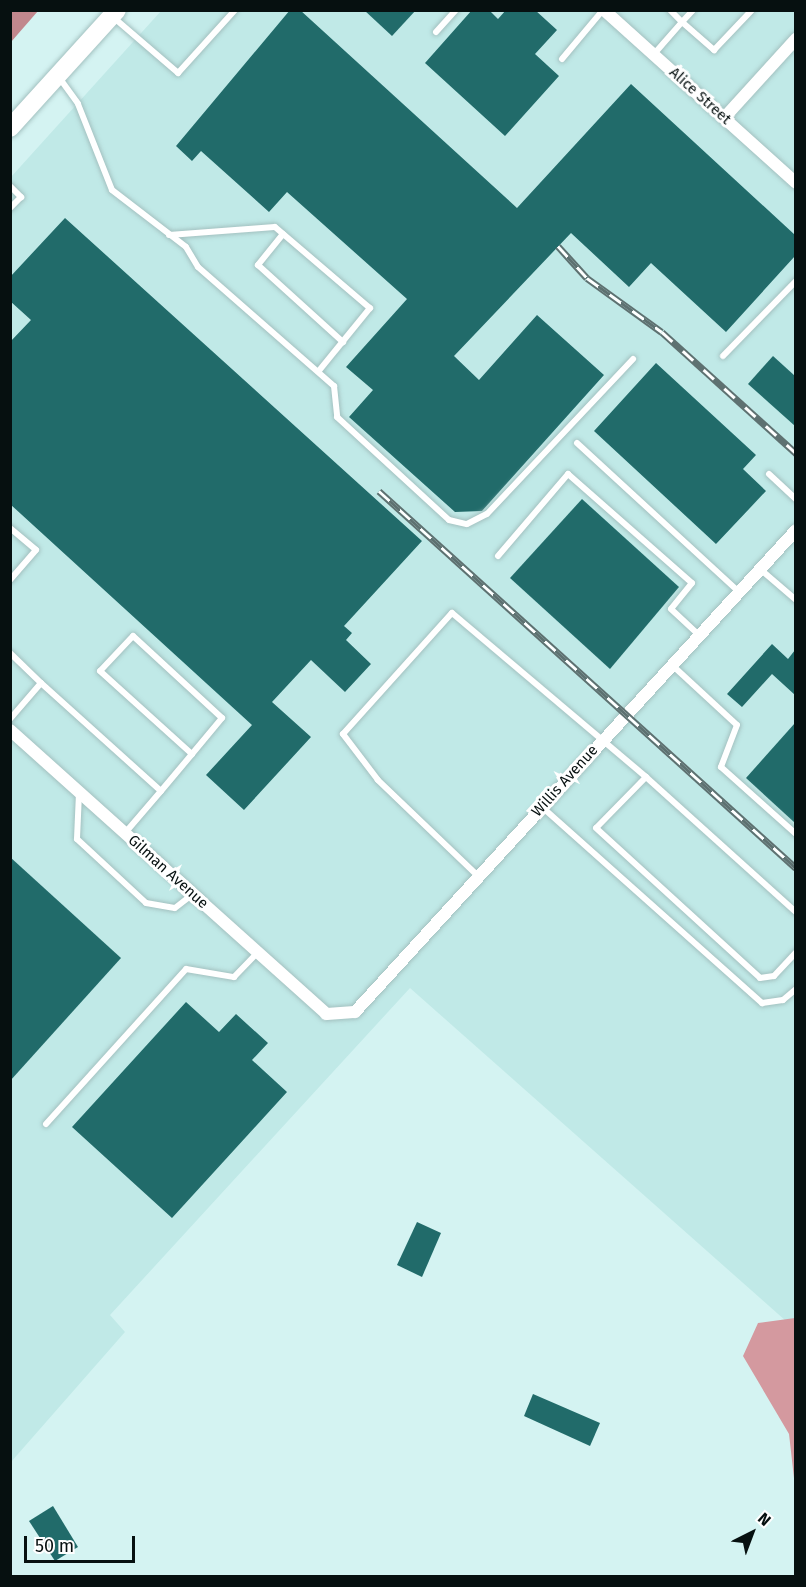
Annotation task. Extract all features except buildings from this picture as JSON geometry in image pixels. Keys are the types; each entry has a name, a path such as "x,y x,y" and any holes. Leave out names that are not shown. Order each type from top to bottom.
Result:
{"main road":[{"path":"10,128 114,14"}],"street":[{"name":"Alice Street","path":"603,10 795,183"},
{"path":"724,118 795,39"},
{"name":"Willis Avenue","path":"326,1014 355,1012 795,530"},
{"name":"Gilman Avenue","path":"13,738 79,792 326,1014"}],"lane":[{"path":"114,14 178,73 235,10"},
{"path":"436,32 456,10"},
{"path":"562,59 603,10"},
{"path":"670,10 714,50 752,10"},
{"path":"654,55 693,10"},
{"path":"58,76 78,104 112,190 169,235 198,267 334,386 337,417 448,520 467,524 487,514 633,358"},
{"path":"10,186 21,197 10,208"},
{"path":"169,235 247,226 275,227 370,308 318,372"},
{"path":"283,234 258,265 343,342"},
{"path":"723,356 795,281"},
{"path":"577,443 739,592"},
{"path":"498,556 568,474 692,583 671,609 699,635"},
{"path":"769,474 795,499"},
{"path":"10,528 36,550 10,580"},
{"path":"760,569 795,600"},
{"path":"478,876 378,780 343,734 452,613 646,777 795,912"},
{"path":"125,834 160,791 192,754 222,718 133,636 100,671 192,754"},
{"path":"10,653 160,791"},
{"path":"672,664 737,725 721,767 795,834"},
{"path":"10,719 41,683"},
{"path":"646,777 596,828 760,978 774,976 795,952"},
{"path":"79,792 77,839 102,864 158,908 175,908 193,894"},
{"path":"542,807 762,1003 783,1000 795,989"},
{"path":"46,1124 186,969 234,977 257,953"}],"shaded area":[{"path":"10,11 38,11 11,42"},
{"path":"161,11 795,11 795,1329 410,988 110,1315 125,1332 11,1462 11,177"},
{"path":"796,1318 795,1487 789,1434 743,1356 758,1323"}],"railway":[{"path":"558,246 587,278 662,332 796,453"},
{"path":"379,491 796,868"}]}
